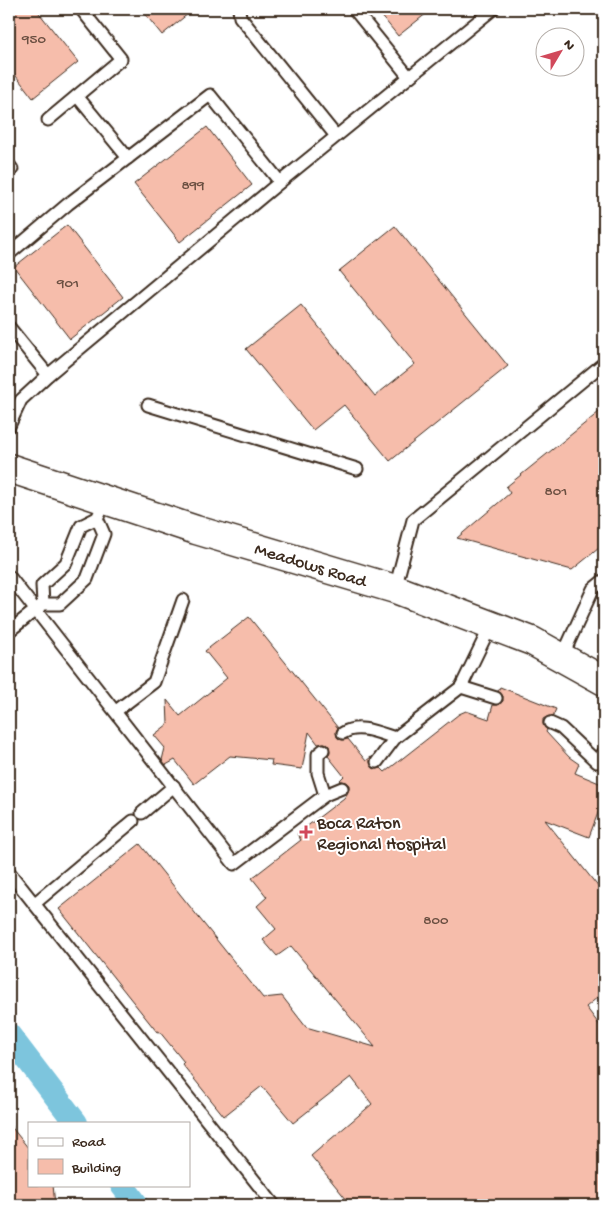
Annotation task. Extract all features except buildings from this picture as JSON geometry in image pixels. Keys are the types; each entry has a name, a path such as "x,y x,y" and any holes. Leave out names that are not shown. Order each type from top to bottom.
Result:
{"street":[{"name":"Meadows Road","path":"9,468 102,510 395,589 532,641 604,681"}],"lane":[{"path":"48,120 121,59 81,9"},
{"path":"239,9 240,17 336,136"},
{"path":"354,9 408,77"},
{"path":"9,426 22,400 48,376 280,182 493,9"},
{"path":"9,254 68,204 210,95 280,182"},
{"path":"77,96 128,158"},
{"path":"9,165 12,169 9,172"},
{"path":"9,327 48,376"},
{"path":"395,589 413,520 604,363"},
{"path":"148,406 357,469"},
{"path":"39,606 42,585 66,563 81,526 102,510"},
{"path":"9,631 39,606 60,604 87,579 104,534 102,510"},
{"path":"9,576 39,606 116,711 234,864 325,795 342,788"},
{"path":"562,656 593,589 604,580"},
{"path":"116,711 154,682 183,600"},
{"path":"377,762 395,738 461,688 491,625"},
{"path":"461,688 496,698"},
{"path":"550,723 561,728 597,762 604,752"},
{"path":"343,733 348,730 364,729 395,738"},
{"path":"323,750 318,754 318,773 325,795"},
{"path":"142,813 174,786"},
{"path":"34,904 133,821"},
{"path":"9,872 274,1205"}],"waterway":[{"path":"9,1035 75,1122"},
{"path":"123,1186 137,1205"}],"place":[{"name":"Boca Raton Regional Hospital","path":"306,832"}]}
